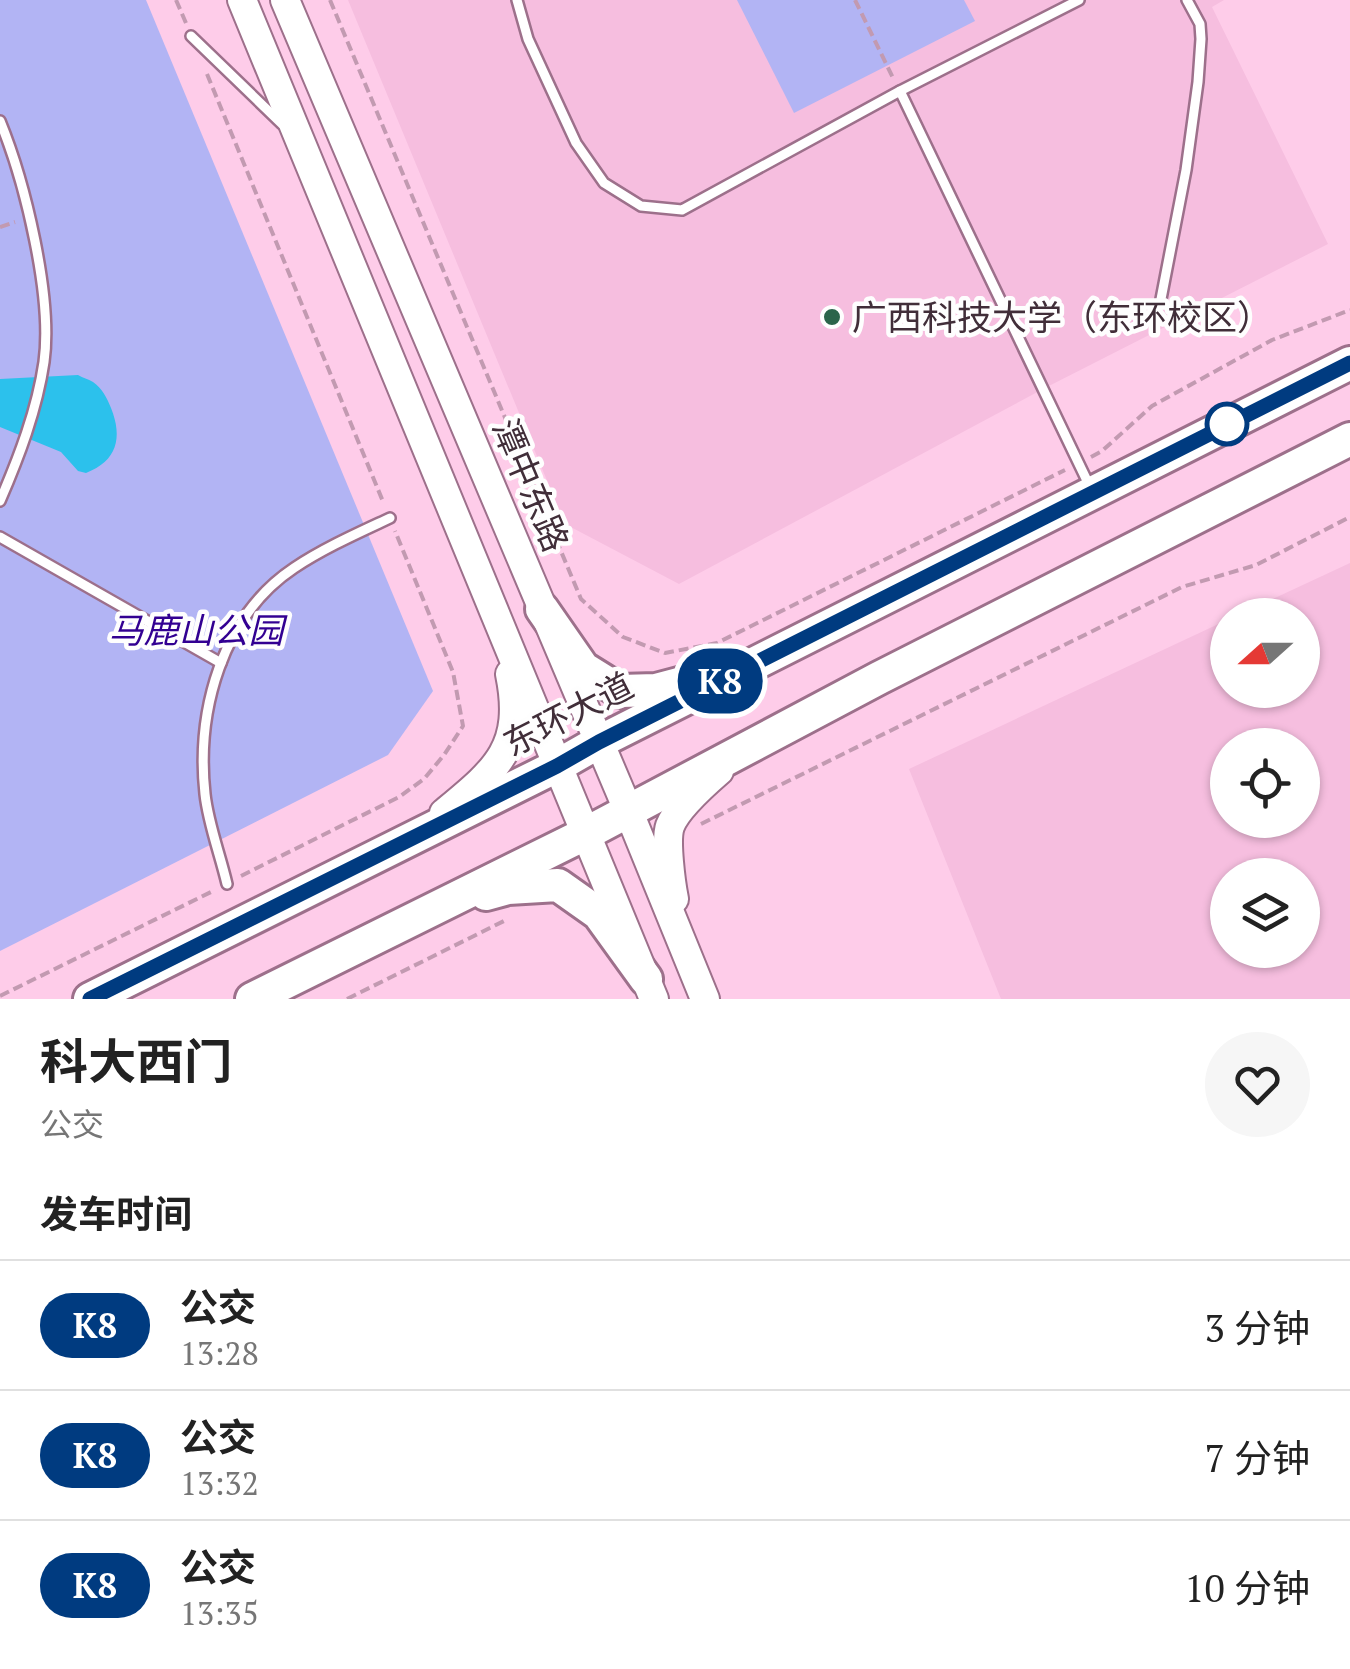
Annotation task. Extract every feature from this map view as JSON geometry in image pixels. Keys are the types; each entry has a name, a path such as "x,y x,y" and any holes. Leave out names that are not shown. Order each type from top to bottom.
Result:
{"highway":[{"name":"东环大道","path":"90,999 752,664 1085,477 1350,362"},
{"path":"255,998 585,834 879,678 1350,439"},
{"path":"542,609 584,668 620,691 656,690 752,664"},
{"path":"434,909 508,888 558,885 599,914 650,989"}],"main road":[{"path":"242,0 650,989"},
{"name":"潭中东路","path":"285,0 706,999"},
{"path":"416,836 488,776 511,739 515,698 499,624"},
{"path":"687,954 670,880 669,828 696,791 745,748"}],"lane":[{"path":"517,0 528,39 576,143 604,183 641,206 682,210 1079,0"},
{"path":"1161,299 1198,82 1200,24 1191,1"},
{"path":"191,36 300,142"},
{"path":"900,92 1085,477"},
{"path":"0,121 16,160 40,270 45,317 44,361 23,447 0,501"},
{"path":"227,884 204,796 203,737 210,691 228,646 258,598 292,569 390,518"},
{"path":"0,537 221,662"}],"path":[{"path":"330,0 581,599 622,637 665,653 717,643 1085,477 1102,451 1152,406 1272,340 1350,310"},
{"path":"854,0 900,92"},
{"path":"693,828 1182,587 1256,565 1350,517"},
{"path":"347,999 507,919"}],"shaded area":[{"name":"广西科技大学（东环校区）","path":"348,0 1224,0 1212,7 1328,244 1043,389 679,584 565,524"},
{"path":"78,375 102,390 117,429 111,455 86,473 78,471 61,452 0,427 0,379"},
{"path":"1350,563 1350,999 1001,999 909,769 1210,628 1210,708 1320,708 1320,598 1275,598"}],"green space":[{"name":"马鹿山公园","path":"0,0 146,0 433,691 388,755 0,951"},
{"path":"737,0 964,0 975,21 794,113"}],"bus line":[{"name":"K8","path":"90,999 1350,363"}],"place":[{"name":"广西科技大学（东环校区）","path":"832,317"}]}
